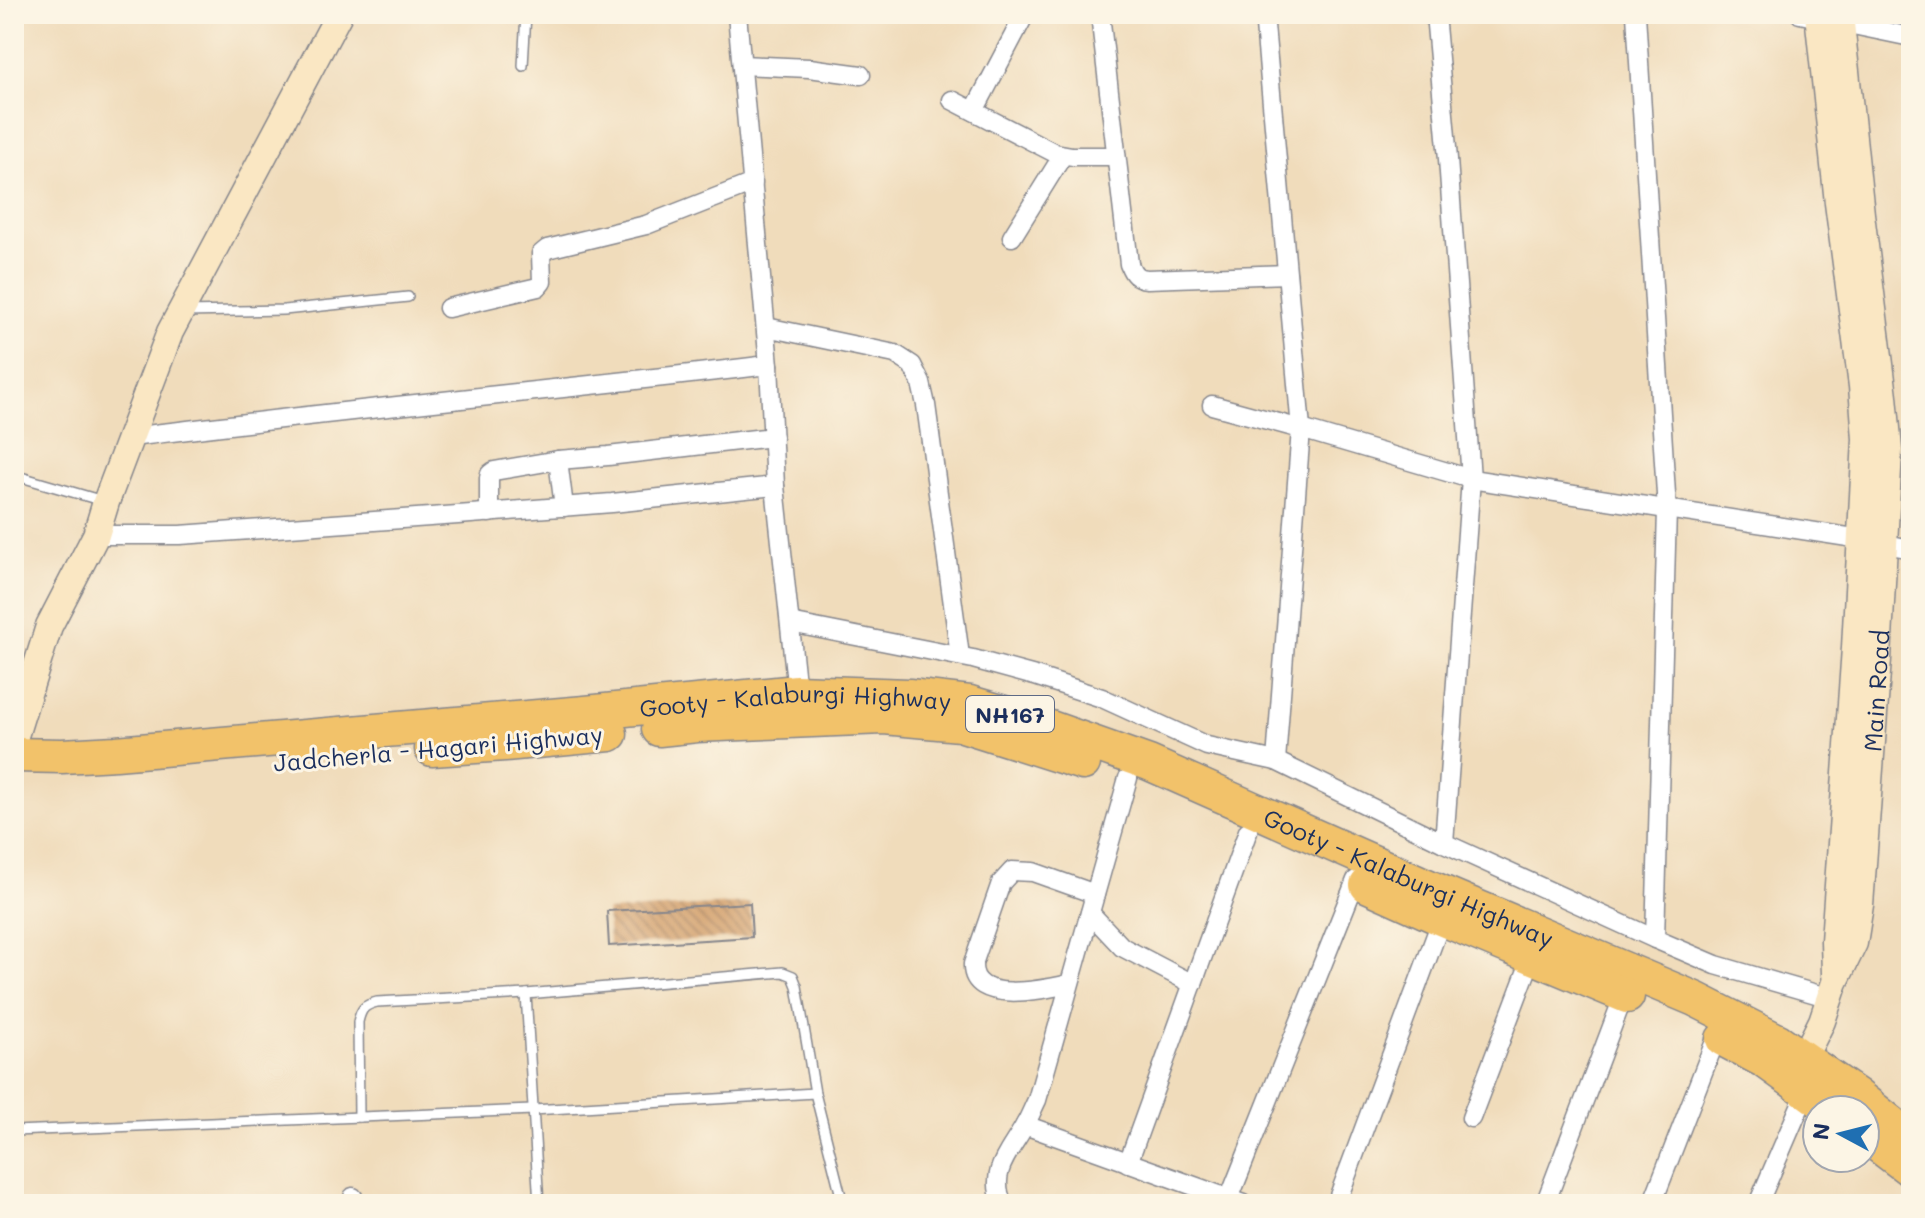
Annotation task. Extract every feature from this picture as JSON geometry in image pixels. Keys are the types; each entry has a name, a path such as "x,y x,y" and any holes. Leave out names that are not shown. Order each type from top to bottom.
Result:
{"highway":[{"name":"Gooty - Kalaburgi Highway","path":"14,755 116,753 797,692 909,696 970,703 1149,763 1429,887 1695,999 1778,1041 1809,1085 1856,1095 1911,1139"},
{"name":"Jadcherla - Hagari Highway","path":"14,779 101,777 697,725 884,717 960,724 1128,778 1442,919 1700,1027 1809,1085"},
{"path":"1881,1147 1911,1170"}],"street":[{"path":"14,739 49,626 96,535 170,332 339,14"},
{"path":"737,14 766,327 775,486 797,692"},
{"path":"974,111 1025,14"},
{"path":"1100,14 1129,264 1136,276 1147,279 1287,274"},
{"path":"1264,14 1301,429 1276,761"},
{"path":"1435,14 1471,479 1444,843"},
{"path":"1636,14 1667,510 1655,939"},
{"path":"1823,16 1911,37"},
{"name":"Main Road","path":"1809,1085 1822,1021 1833,990 1834,941 1873,542 1865,415 1837,187 1823,16"},
{"path":"742,65 809,68 861,75"},
{"path":"952,100 1063,155 1116,156"},
{"path":"1012,237 1063,155"},
{"path":"448,308 538,287 542,282 541,254 547,249 646,225 753,183"},
{"path":"766,327 895,354 912,365 921,383 926,405 960,656"},
{"path":"131,437 769,365"},
{"path":"1212,405 1471,479 1911,549"},
{"path":"489,513 489,478 492,472 558,460 773,437"},
{"path":"558,460 564,507"},
{"path":"96,535 180,535 489,513 775,486"},
{"path":"790,623 960,656 1102,698 1207,746 1276,761 1444,843 1716,965 1833,990"},
{"path":"1003,1204 997,1183 999,1171 1008,1149 1025,1125 1040,1088 1128,778"},
{"path":"1128,1163 1248,831"},
{"path":"1069,984 1033,991 1002,991 979,982 972,971 973,964 1001,883 1012,871 1033,872 1095,894"},
{"path":"1025,1125 1234,1202 1356,880"},
{"path":"1090,913 1122,947 1193,984"},
{"path":"1336,1204 1442,919"},
{"path":"1471,1118 1532,957"},
{"path":"1545,1204 1624,995"},
{"path":"1652,1204 1717,1036"},
{"path":"1758,1204 1809,1085"}],"lane":[{"path":"523,66 526,14"},
{"path":"180,313 284,310 408,297"},
{"path":"14,475 106,502"},
{"path":"359,1117 358,1022 365,1005 788,973 793,976 797,986 815,1093 843,1204"},
{"path":"526,994 539,1204"},
{"path":"14,1131 533,1110 815,1093"}],"building":[{"path":"750,903 752,937 609,946 607,911"}]}
